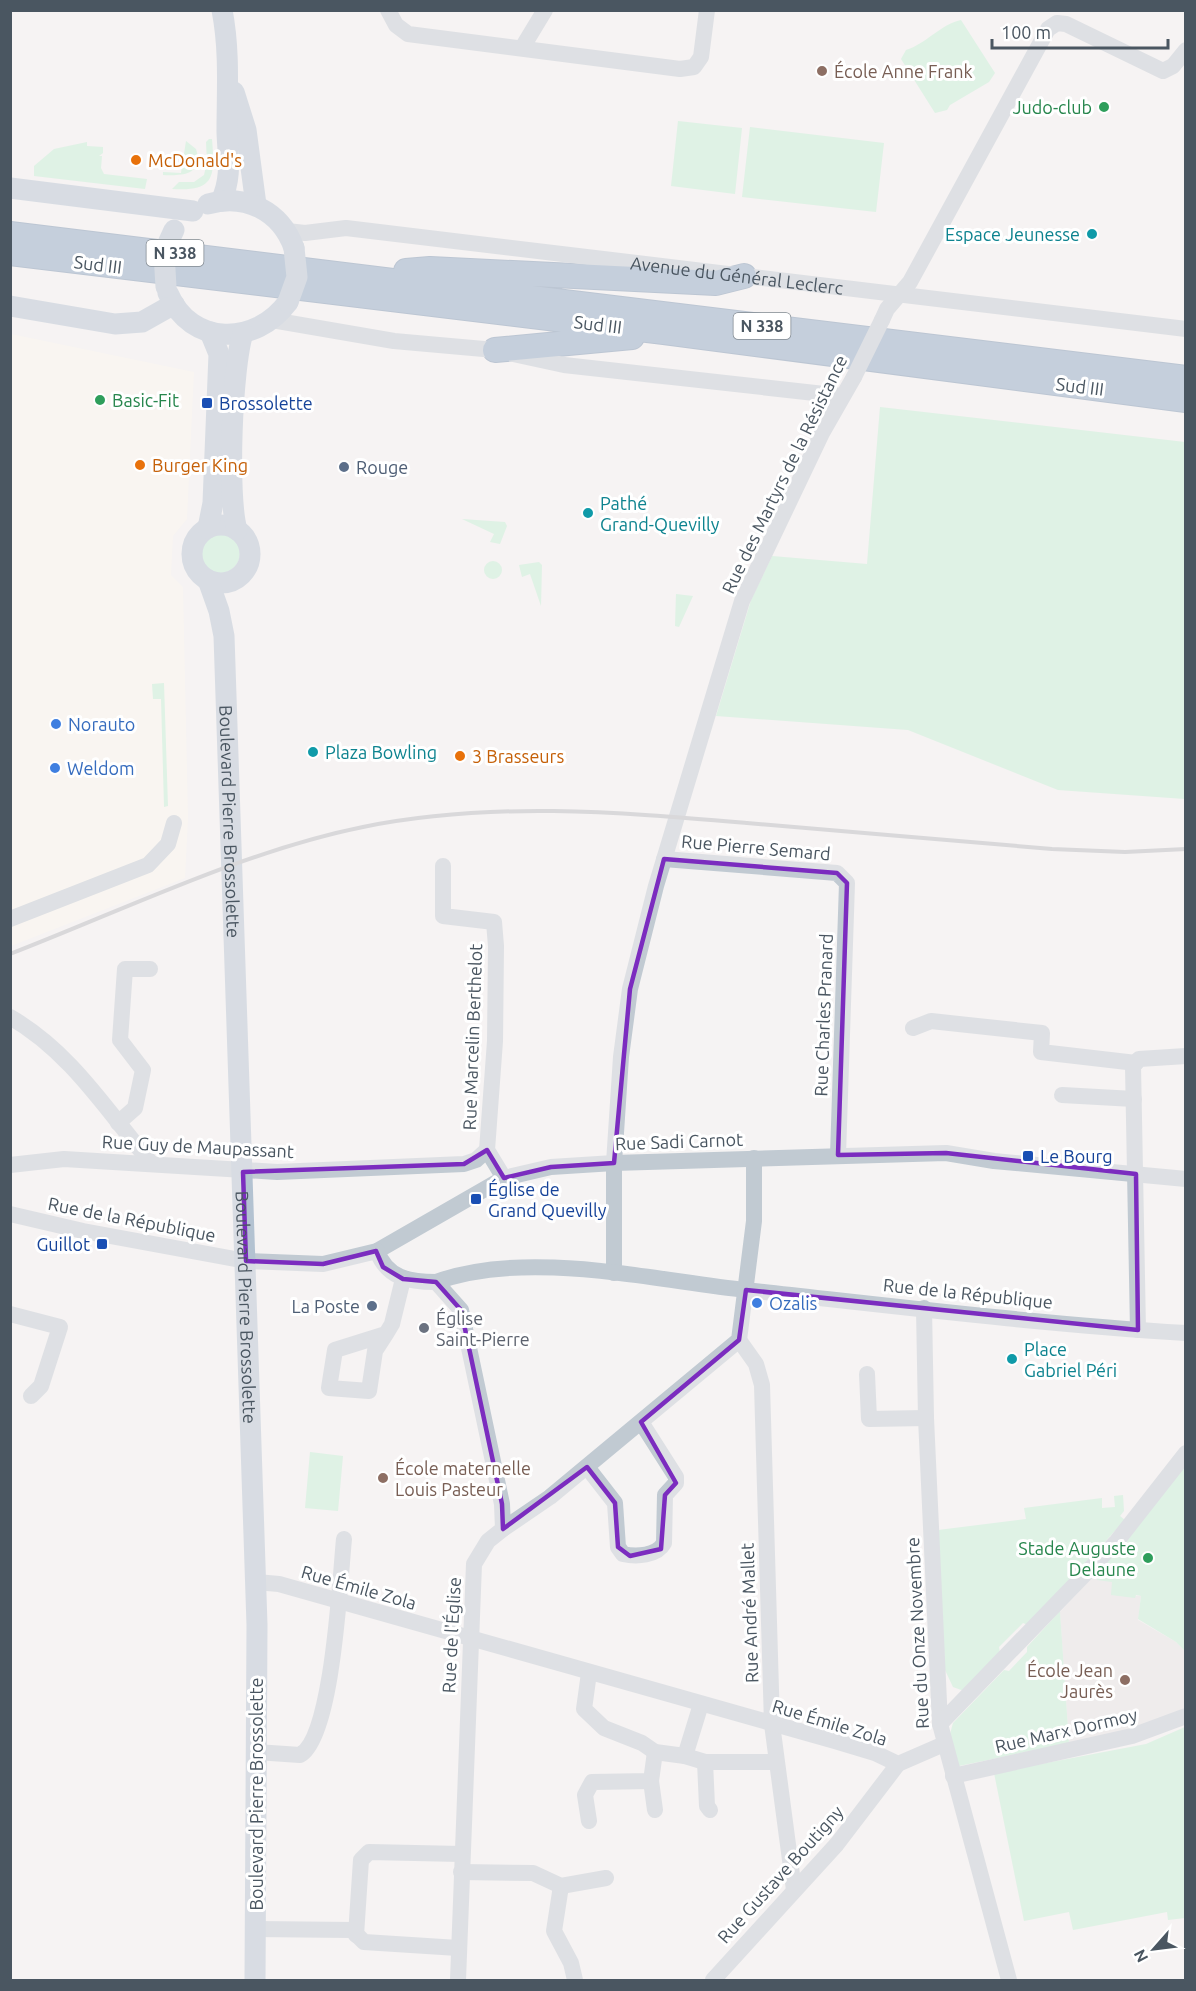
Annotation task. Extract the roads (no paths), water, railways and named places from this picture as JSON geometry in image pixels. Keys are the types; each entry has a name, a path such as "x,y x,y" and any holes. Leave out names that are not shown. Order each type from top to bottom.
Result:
{"highway":[{"name":"Sud III","path":"10,234 1185,378"},
{"name":"Sud III","path":"10,253 664,332 1185,400"},
{"path":"339,274 430,270 716,283 744,276"},
{"path":"495,350 597,341 664,332"}],"main road":[{"path":"221,201 229,178 227,131 230,77 222,10"},
{"path":"230,77 246,130 256,206"},
{"path":"10,188 193,211"},
{"path":"233,200 256,206 272,215 291,239 297,277 288,302 272,320 243,333 226,335 210,332 190,321 170,296 164,252 174,230 193,211 221,201 233,200"},
{"path":"10,306 115,324 142,322 170,296"},
{"path":"208,528 213,502 219,354 210,332"},
{"path":"237,530 232,486 237,355 243,333"},
{"path":"226,525 237,530 248,543 250,554 245,570 237,578 223,583 208,580 196,568 192,555 197,537 208,528 226,525"},
{"name":"Boulevard Pierre Brossolette","path":"224,636 237,578"},
{"name":"Boulevard Pierre Brossolette","path":"208,580 224,636 246,1261 256,1582 255,1980"}],"street":[{"path":"388,10 396,25 408,34 680,69 694,67 701,57 707,10"},
{"path":"522,48 545,10"},
{"name":"Rue des Martyrs de la Résistance","path":"614,1273 614,1163 621,1057 630,989 664,859 742,601 842,396 882,320 898,294 910,282 1048,29 1057,23 1066,24 1163,71 1173,66 1185,50"},
{"name":"Avenue du Général Leclerc","path":"291,239 305,233 346,228 1185,329"},
{"path":"272,320 394,341 495,350 564,365 842,396"},
{"path":"10,919 148,865 168,844 174,823"},
{"name":"Rue Pierre Semard","path":"664,859 837,873 844,877"},
{"name":"Rue Marcelin Berthelot","path":"443,866 443,916 494,922 495,1041 487,1150 504,1178"},
{"name":"Rue Charles Pranard","path":"838,1155 847,883 844,877"},
{"path":"118,1123 135,1108 143,1070 120,1040 125,969 150,969"},
{"path":"10,1017 45,1038 71,1064 151,1164"},
{"path":"913,1028 931,1021 1042,1033 1041,1052 1136,1063"},
{"path":"1138,1330 1133,1066 1139,1059 1185,1056"},
{"path":"1062,1095 1134,1099"},
{"name":"Rue Guy de Maupassant","path":"10,1165 64,1159 243,1172 465,1164 476,1160 487,1150"},
{"name":"Rue Sadi Carnot","path":"246,1261 323,1264 351,1260 377,1251 504,1178 550,1167 838,1155 946,1153 994,1161 1185,1179"},
{"path":"739,1340 754,1221 754,1158"},
{"name":"Rue de la République","path":"10,1214 83,1231 246,1261"},
{"path":"377,1251 383,1267 402,1279 436,1282 461,1310 502,1504 503,1529"},
{"name":"Rue de la République","path":"436,1282 456,1275 543,1267 614,1273 997,1318 1185,1333"},
{"path":"386,1334 392,1324 402,1279"},
{"name":"Rue du Onze Novembre","path":"924,1308 926,1418 940,1724 1009,1980"},
{"path":"10,1314 60,1327 41,1386 31,1396"},
{"name":"Rue de l'Église","path":"458,1980 460,1872 474,1564 489,1541 503,1529 550,1497 739,1340"},
{"name":"Rue André Mallet","path":"739,1340 756,1364 762,1385 772,1724 794,1890"},
{"path":"867,1374 869,1419 926,1418"},
{"path":"587,1467 615,1503 618,1547 623,1554 654,1553 661,1549 664,1543 666,1493 676,1483 676,1478 641,1422"},
{"path":"940,1724 1117,1541 1185,1453"},
{"path":"256,1752 300,1755 309,1747 330,1682 344,1539"},
{"name":"Rue Émile Zola","path":"256,1582 279,1584 469,1640 875,1753 898,1764 944,1744"},
{"path":"589,1673 584,1709 604,1728 642,1743 655,1752 685,1756 705,1762 776,1762"},
{"path":"685,1756 701,1704"},
{"name":"Rue Marx Dormoy","path":"953,1776 1132,1736 1185,1716"},
{"path":"655,1752 651,1781 655,1810"},
{"path":"705,1762 707,1806 710,1810"},
{"name":"Rue Gustave Boutigny","path":"713,1980 837,1845 898,1764"},
{"path":"589,1821 585,1796 591,1782 651,1781"},
{"path":"356,1935 361,1860 369,1852 461,1854"},
{"path":"460,1872 532,1873 561,1886 606,1878"},
{"path":"561,1886 554,1931 571,1963 575,1980"},
{"path":"255,1929 352,1930 364,1942 458,1948"}],"railway":[{"path":"10,954 185,883 274,851 363,827 459,814 507,811 603,813 1052,849 1125,852 1186,849"}],"place":[{"name":"École Anne Frank","path":"822,71"},
{"name":"Judo-club","path":"1104,107"},
{"name":"McDonald's","path":"136,160"},
{"name":"Espace Jeunesse","path":"1092,234"},
{"name":"Basic-Fit","path":"100,400"},
{"name":"Brossolette","path":"207,403"},
{"name":"Burger King","path":"140,465"},
{"name":"Rouge","path":"344,467"},
{"name":"Pathé Grand-Quevilly","path":"588,513"},
{"name":"Norauto","path":"56,724"},
{"name":"Plaza Bowling","path":"313,752"},
{"name":"3 Brasseurs","path":"460,756"},
{"name":"Weldom","path":"55,768"},
{"name":"Le Bourg","path":"1028,1156"},
{"name":"Église de Grand Quevilly","path":"476,1199"},
{"name":"Guillot","path":"102,1244"},
{"name":"Ozalis","path":"757,1303"},
{"name":"La Poste","path":"372,1306"},
{"name":"Église Saint-Pierre","path":"424,1328"},
{"name":"Place Gabriel Péri","path":"1012,1359"},
{"name":"École maternelle Louis Pasteur","path":"383,1478"},
{"name":"Stade Auguste Delaune","path":"1148,1558"},
{"name":"École Jean Jaurès","path":"1125,1680"}]}
